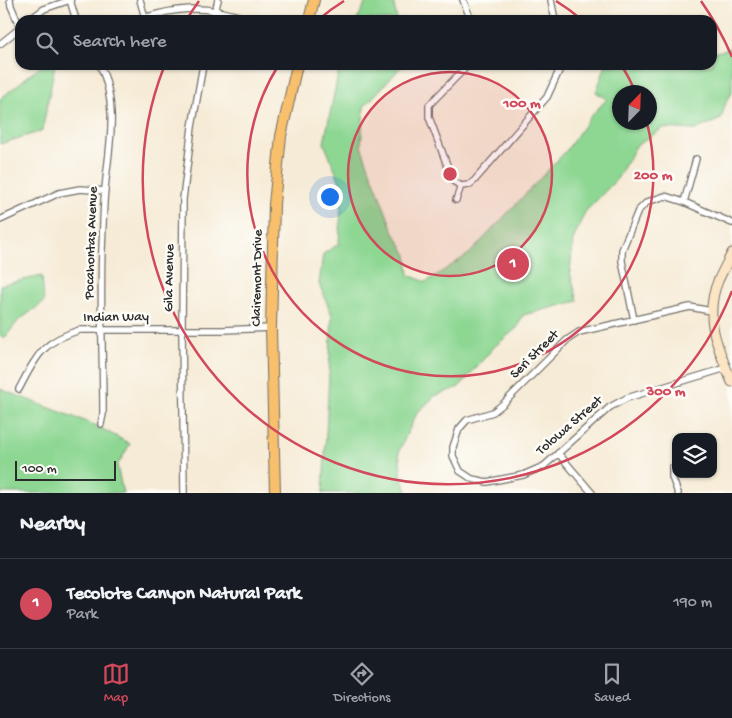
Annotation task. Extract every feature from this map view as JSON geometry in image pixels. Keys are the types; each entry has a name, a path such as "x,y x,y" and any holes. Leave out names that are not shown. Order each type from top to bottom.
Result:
{"main road":[{"path":"310,15 314,0"},
{"name":"Clairemont Drive","path":"275,493 271,328 274,204 281,136 296,70"}],"street":[{"path":"10,0 15,15"},
{"path":"36,15 44,9 70,0 74,15"},
{"path":"140,0 142,15"},
{"path":"214,15 218,0"},
{"path":"463,0 469,15"},
{"path":"551,0 554,15"},
{"path":"162,15 187,10 216,10 234,15"},
{"path":"0,44 15,31"},
{"name":"Pocahontas Avenue","path":"101,424 103,414 102,252 104,191 112,127 110,95 102,70"},
{"name":"Gila Avenue","path":"184,493 183,199 192,128 202,70"},
{"path":"463,70 429,105 429,117 453,181 461,186 469,186 474,181 547,98 559,70"},
{"path":"684,202 696,159"},
{"path":"456,200 461,186"},
{"path":"0,220 60,193 80,190 104,191"},
{"path":"634,320 622,261 622,250 638,211 647,202 665,196 684,202 732,223"},
{"path":"732,253 717,283 711,311 713,337 732,382"},
{"name":"Seri Street","path":"460,471 453,456 453,447 459,429 467,420 493,412 504,404 567,340 579,332 690,307 711,311"},
{"name":"Indian Way","path":"19,389 37,356 51,342 62,335 80,330 271,328"},
{"name":"Tolowa Street","path":"460,471 472,480 487,482 523,475 544,466 610,407 627,398 726,368"},
{"path":"558,453 592,493"},
{"path":"672,478 678,493"}],"green space":[{"path":"367,0 393,0 396,15 360,15"},
{"path":"732,48 732,93 726,102 721,119 695,130 663,128 636,146 617,179 585,212 573,240 570,273 578,301 523,315 517,328 495,346 459,387 435,396 417,413 399,451 402,479 408,493 323,493 332,315 319,284 323,254 339,244 342,187 324,143 339,70 398,70 364,107 361,146 393,231 407,255 409,275 426,282 469,254 566,151 590,117 607,99 596,92 604,70 717,70 717,52"},
{"path":"36,70 54,70 42,131 0,144 0,99"},
{"path":"42,276 44,302 18,321 4,339 0,335 0,285"},
{"path":"0,389 95,425 130,444 117,466 123,493 0,493"}],"place":[{"name":"Tecolote Canyon Natural Park","path":"513,264"}]}
